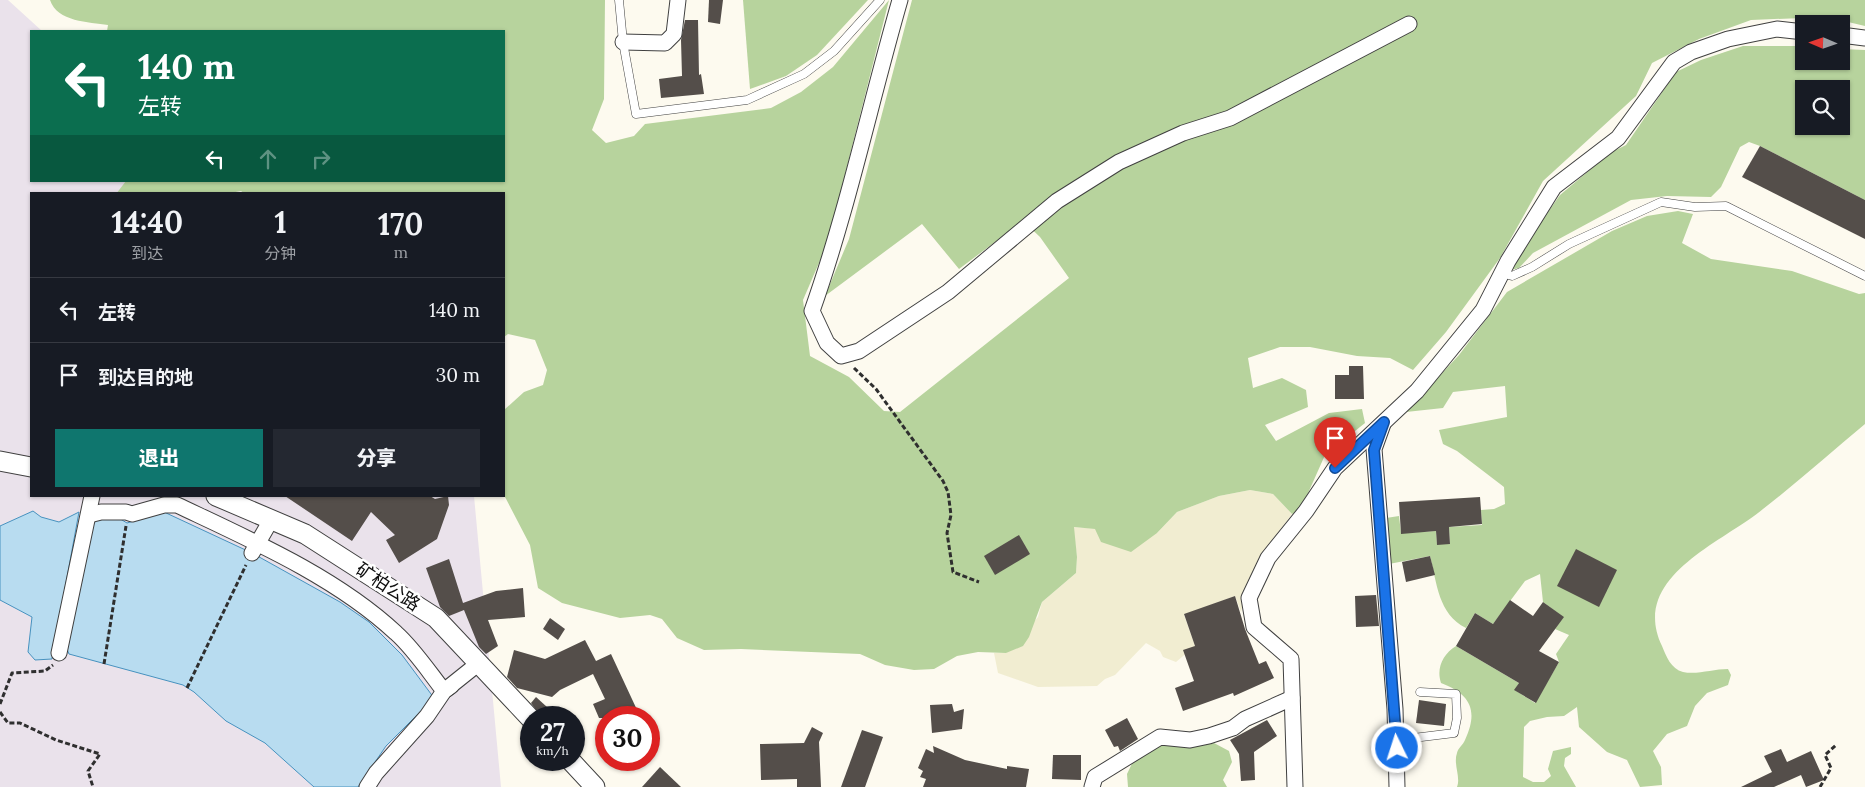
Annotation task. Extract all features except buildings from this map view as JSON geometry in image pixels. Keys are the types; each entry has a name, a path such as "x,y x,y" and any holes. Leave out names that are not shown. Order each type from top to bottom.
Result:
{"street":[{"path":"623,42 665,43 674,34 678,0"},
{"path":"900,0 856,172 830,262 812,312 827,343 840,356 859,351 948,292 1057,200 1119,162 1182,133 1230,118 1409,24"},
{"path":"1294,787 1291,658 1254,627 1250,598 1268,558 1306,511 1335,468 1417,391 1483,310 1502,273 1554,187 1575,173 1618,138 1674,62 1691,52 1728,39 1777,29 1795,31"},
{"path":"1850,36 1865,38"},
{"path":"1384,422 1374,450 1397,740 1397,787"},
{"path":"0,461 30,466"},
{"path":"59,652 92,497"},
{"name":"矿柏公路","path":"218,497 305,534 436,618 520,707"},
{"path":"89,515 101,512 126,512 132,514 164,505 177,505 362,604 397,634 444,691"},
{"path":"255,548 271,520"},
{"path":"367,787 376,773 427,716 444,691 479,663"},
{"path":"1092,787 1095,777 1160,737 1190,740 1209,736 1233,728 1245,719 1292,698"},
{"path":"580,771 595,787"}],"lane":[{"path":"619,0 623,42 636,114 747,100 804,74 834,51 880,0"},
{"path":"1502,273 1512,276 1532,267 1569,244 1661,202 1695,207 1726,206 1865,276"},
{"path":"1397,740 1454,733 1457,718 1456,694 1420,692"}],"path":[{"path":"840,356 876,388 943,481 948,492 951,515 947,533 953,572 979,582"},
{"path":"104,664 127,523"},
{"path":"187,688 255,548"},
{"path":"0,704 12,673 45,671 53,665 59,652"},
{"path":"0,712 8,723 20,723 56,740 100,754 88,772 93,787"},
{"path":"1820,787 1831,768 1825,755 1836,745"}],"shaded area":[{"path":"0,0 8,0 41,30 30,30 30,182 204,182 212,192 30,192 30,497 474,497 501,787 0,787"},
{"path":"1250,490 1273,494 1292,514 1264,551 1244,599 1241,612 1235,596 1184,615 1195,646 1176,662 1163,657 1160,651 1146,643 1115,675 1105,679 1097,686 1038,687 998,673 994,653 1006,653 1038,617 1042,602 1076,573 1077,557 1073,527 1157,533 1177,512 1219,496"}],"green space":[{"path":"50,0 605,0 604,99 592,130 606,143 634,136 645,124 771,108 801,92 833,67 889,0 828,242 803,300 810,356 849,377 884,411 900,412 1069,278 1040,237 1023,221 959,269 922,224 825,296 849,239 912,0 1865,0 1865,26 1850,22 1850,15 1795,15 1795,18 1751,20 1699,39 1652,63 1636,96 1543,181 1500,258 1446,332 1413,370 1390,358 1357,356 1310,347 1280,347 1248,358 1253,388 1282,378 1306,390 1308,407 1265,425 1276,441 1329,413 1362,409 1365,423 1325,455 1301,509 1292,514 1273,494 1250,490 1219,496 1177,512 1157,533 1131,552 1101,542 1095,529 1074,527 1077,557 1076,573 1042,602 1029,637 1023,646 1006,653 978,652 957,656 934,669 914,670 885,665 860,654 741,649 704,650 677,638 662,619 650,615 620,618 562,603 538,588 530,545 505,497 505,409 524,392 543,385 547,370 535,340 508,334 505,336 505,192 118,192 125,182 505,182 505,30 107,30 108,25 74,20 59,13"},
{"path":"743,0 868,0 817,55 786,76 750,89"},
{"path":"1743,46 1795,46 1795,70 1850,70 1850,49 1865,50 1865,200 1749,142 1740,147 1721,187 1711,197 1667,196 1631,200 1533,253 1519,268 1511,270 1524,246 1560,195 1610,153 1626,145 1676,72 1701,60"},
{"path":"1678,211 1693,214 1682,243 1711,259 1792,271 1859,294 1865,293 1865,424 1763,509 1685,564 1669,581 1658,600 1655,622 1665,654 1675,668 1683,672 1694,673 1728,669 1731,675 1728,685 1707,693 1695,706 1687,726 1667,734 1653,751 1661,767 1662,785 1640,787 1627,760 1607,752 1579,727 1577,707 1564,716 1530,721 1524,727 1523,777 1533,782 1544,782 1551,776 1548,769 1553,751 1571,747 1571,754 1565,758 1564,766 1576,787 1457,787 1456,757 1469,729 1471,712 1469,704 1459,692 1441,683 1439,672 1444,657 1456,646 1519,683 1515,690 1535,703 1559,662 1556,654 1569,635 1555,629 1563,617 1543,602 1540,574 1525,581 1493,624 1475,613 1466,628 1450,615 1444,606 1437,587 1430,556 1389,564 1386,518 1399,516 1401,533 1436,531 1437,544 1450,544 1449,527 1482,525 1481,510 1494,509 1505,504 1504,487 1457,451 1443,444 1439,430 1507,417 1505,386 1453,392 1443,408 1406,412 1459,355 1507,292 1612,231 1647,216"},
{"path":"1209,736 1214,743 1229,751 1232,762 1223,780 1227,787 1128,787 1127,774 1140,747"}],"water":[{"path":"33,511 41,517 59,522 79,512 52,659 35,660 28,652 32,617 0,600 0,526"},
{"path":"164,512 252,553 340,602 369,622 402,655 434,698 386,746 358,787 314,787 265,743 226,721 194,692 183,685 69,654 67,649 92,518 117,517 127,523"}],"route":[{"path":"1335,468 1384,422 1374,450 1397,748"}]}
